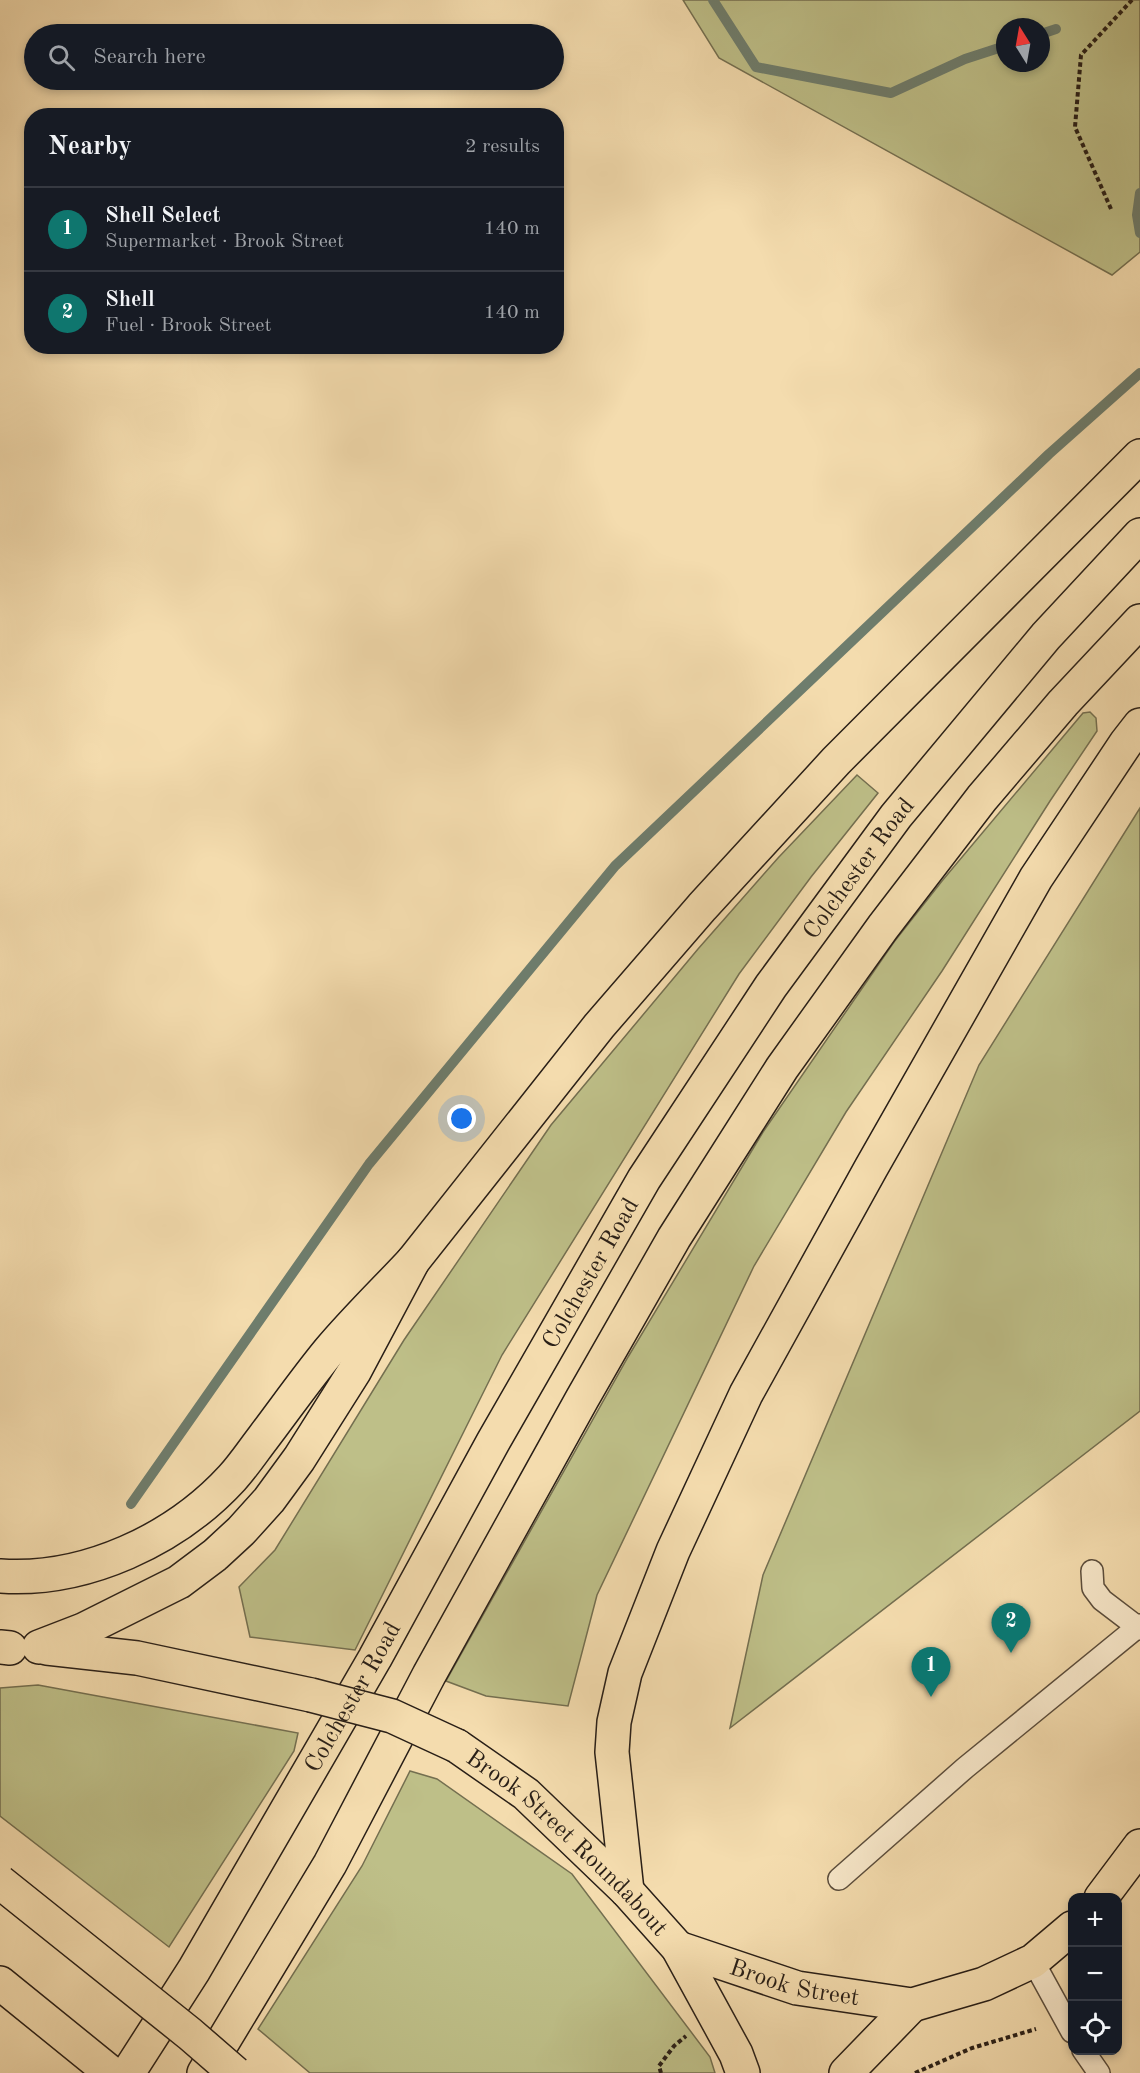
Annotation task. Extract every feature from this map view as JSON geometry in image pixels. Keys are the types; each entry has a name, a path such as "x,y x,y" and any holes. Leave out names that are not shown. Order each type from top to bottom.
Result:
{"main road":[{"path":"0,1576 49,1575 80,1568 115,1556 147,1542 207,1503 234,1476 331,1350 413,1261 599,1026 710,899 836,762 1140,456"},
{"name":"Colchester Road","path":"128,2073 200,1960 341,1717 493,1442 644,1179 771,986 896,816 1046,636 1140,535"},
{"path":"204,2073 330,1864 429,1675 674,1238 782,1068 883,927 982,798 1063,703 1140,621"},
{"path":"627,1891 612,1752 614,1722 624,1673 673,1551 746,1394 871,1168 1036,878 1140,725"},
{"path":"12,1648 93,1625 179,1582 215,1555 241,1531 269,1500 299,1460 354,1372 413,1261"},
{"name":"Brook Street Roundabout","path":"12,1648 137,1658 311,1695 392,1716 457,1746 526,1794 627,1891 678,1948 736,2054 743,2073"},
{"path":"1105,1893 1140,1846"},
{"path":"0,1882 190,2034 235,2073"},
{"name":"Brook Street","path":"678,1948 797,1988 912,2006 984,1984 1033,1961 1068,1931"},
{"path":"0,1983 111,2073"},
{"name":"Brook Street","path":"846,2073 912,2006"}],"lane":[{"path":"839,1879 965,1768 1139,1627 1102,1600 1093,1588 1092,1571"},
{"path":"1033,1961 1068,2024"},
{"path":"1087,2055 1100,2073"}],"path":[{"path":"1111,209 1075,127 1081,55 1132,0"},
{"path":"915,2073 972,2048 1068,2026"},
{"path":"659,2066 661,2073"}],"green space":[{"path":"683,0 1140,0 1140,252 1112,275 719,58"},
{"path":"1090,712 1096,718 1097,731 942,971 846,1112 754,1266 597,1595 568,1706 486,1696 446,1681 628,1357 763,1132 894,942 942,881 1083,713"},
{"path":"857,775 878,793 811,877 739,974 502,1355 355,1650 250,1637 239,1587 275,1550 404,1340 551,1125 698,949 778,858"},
{"path":"1140,808 1140,1411 730,1728 763,1575 979,1065"},
{"path":"38,1685 298,1733 294,1751 169,1947 0,1816 0,1688"},
{"path":"410,1771 437,1779 572,1874 710,2057 715,2073 310,2073 258,2029 362,1866"}],"waterway":[{"path":"713,0 756,67 891,93 965,59 996,49"},
{"path":"1050,31 1056,29"},
{"path":"1140,193 1137,215 1140,233"},
{"path":"131,1504 369,1164 615,866 1049,454 1140,373"}],"place":[{"name":"Shell","path":"1011,1653"},
{"name":"Shell Select","path":"931,1697"}]}
